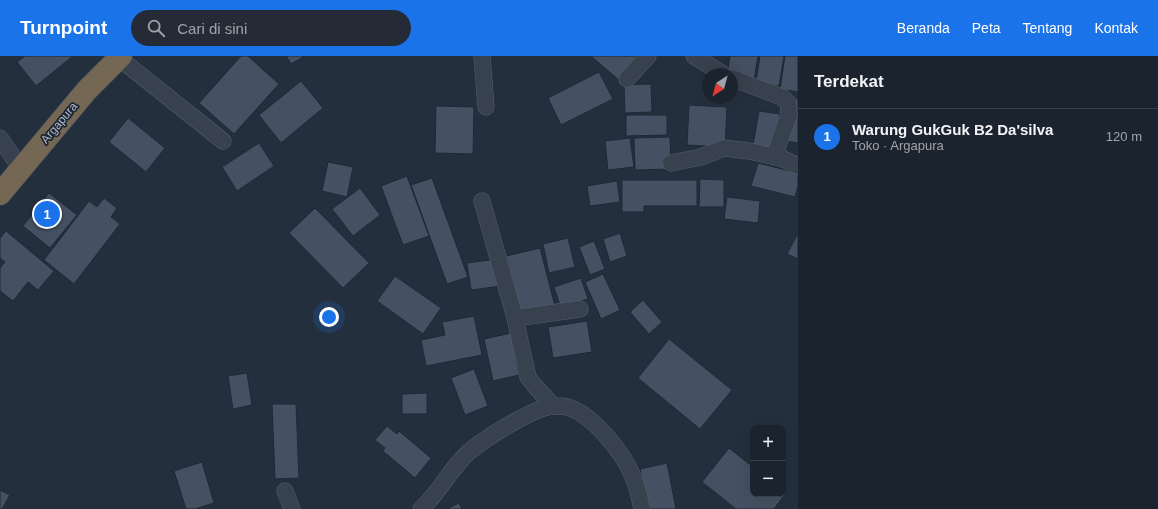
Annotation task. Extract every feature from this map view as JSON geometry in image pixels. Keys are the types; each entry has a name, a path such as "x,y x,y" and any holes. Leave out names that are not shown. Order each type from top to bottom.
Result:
{"highway":[{"name":"Argapura","path":"0,194 87,90 120,57"}],"street":[{"path":"482,56 486,107"},
{"path":"627,79 648,56"},
{"path":"694,56 713,68"},
{"path":"120,57 223,141"},
{"path":"738,80 782,97 788,103 789,115 774,157"},
{"path":"0,138 21,169"},
{"path":"671,163 695,158 724,148 749,151 781,158 798,166"},
{"path":"482,200 515,318 528,377 553,406"},
{"path":"515,318 580,309"},
{"path":"421,509 470,451 500,431 530,414 546,407 553,406 562,406 576,410 594,423 609,440 624,460 634,480 642,509"},
{"path":"285,491 292,509"}],"building":[{"path":"25,56 73,56 36,86 17,62"},
{"path":"241,56 248,56 279,84 234,134 199,103"},
{"path":"286,56 305,56 291,64"},
{"path":"591,56 641,56 620,81"},
{"path":"730,56 758,56 754,80 738,76 738,68 728,68"},
{"path":"760,56 784,56 779,86 756,82"},
{"path":"785,56 798,56 798,92 780,89"},
{"path":"599,72 613,99 561,125 548,98"},
{"path":"301,81 323,108 281,143 259,115"},
{"path":"651,84 652,112 625,113 624,85"},
{"path":"793,98 798,99 798,143 785,141"},
{"path":"689,105 727,107 725,147 687,145"},
{"path":"436,106 474,107 473,154 435,153"},
{"path":"759,111 780,114 774,149 753,145"},
{"path":"626,115 667,115 667,135 626,136"},
{"path":"128,118 165,148 146,172 109,142"},
{"path":"670,137 671,169 635,170 634,138"},
{"path":"630,138 634,167 608,170 605,141"},
{"path":"259,143 274,166 237,191 222,167"},
{"path":"328,162 353,167 347,197 322,191"},
{"path":"758,163 798,173 798,186 795,197 751,186"},
{"path":"407,176 429,236 403,245 381,186"},
{"path":"432,178 468,277 447,284 411,185"},
{"path":"700,179 724,180 724,207 699,207"},
{"path":"622,180 697,180 697,206 644,206 644,212 622,212"},
{"path":"617,181 620,202 590,206 587,186"},
{"path":"360,188 380,215 353,236 332,209"},
{"path":"49,193 77,215 50,248 23,226"},
{"path":"727,197 760,201 758,223 724,219"},
{"path":"104,198 117,208 111,217 120,224 74,284 44,260 89,201 97,207"},
{"path":"315,208 369,263 343,288 289,233"},
{"path":"6,231 54,271 38,290 28,282 13,301 0,291 0,268 5,262 0,258 0,238"},
{"path":"620,233 627,256 610,262 603,239"},
{"path":"798,233 798,259 787,254"},
{"path":"568,238 575,267 549,273 543,244"},
{"path":"594,241 605,269 590,275 579,247"},
{"path":"540,248 555,306 521,315 506,256"},
{"path":"497,259 501,286 471,290 467,263"},
{"path":"603,274 620,310 601,319 585,282"},
{"path":"395,276 441,308 423,334 377,301"},
{"path":"581,278 588,299 561,308 554,287"},
{"path":"643,300 662,322 649,334 630,312"},
{"path":"474,316 482,355 426,366 421,340 445,335 442,322"},
{"path":"587,321 592,352 553,358 548,327"},
{"path":"511,333 519,375 493,381 484,339"},
{"path":"669,339 732,390 700,429 638,378"},
{"path":"474,369 488,406 465,415 451,378"},
{"path":"247,373 252,405 233,409 228,376"},
{"path":"427,393 427,414 402,414 402,394"},
{"path":"272,404 296,404 299,478 275,479"},
{"path":"387,426 397,434 399,431 431,458 415,478 383,451 385,448 375,440"},
{"path":"729,448 750,465 750,497 783,497 774,509 736,509 702,482"},
{"path":"202,462 214,503 195,509 186,509 174,471"},
{"path":"667,463 676,509 648,509 640,469"},
{"path":"0,490 10,495 2,509 0,509"},
{"path":"459,503 462,509 447,509"}],"place":[{"name":"Warung GukGuk B2 Da'silva","path":"47,214"}]}
